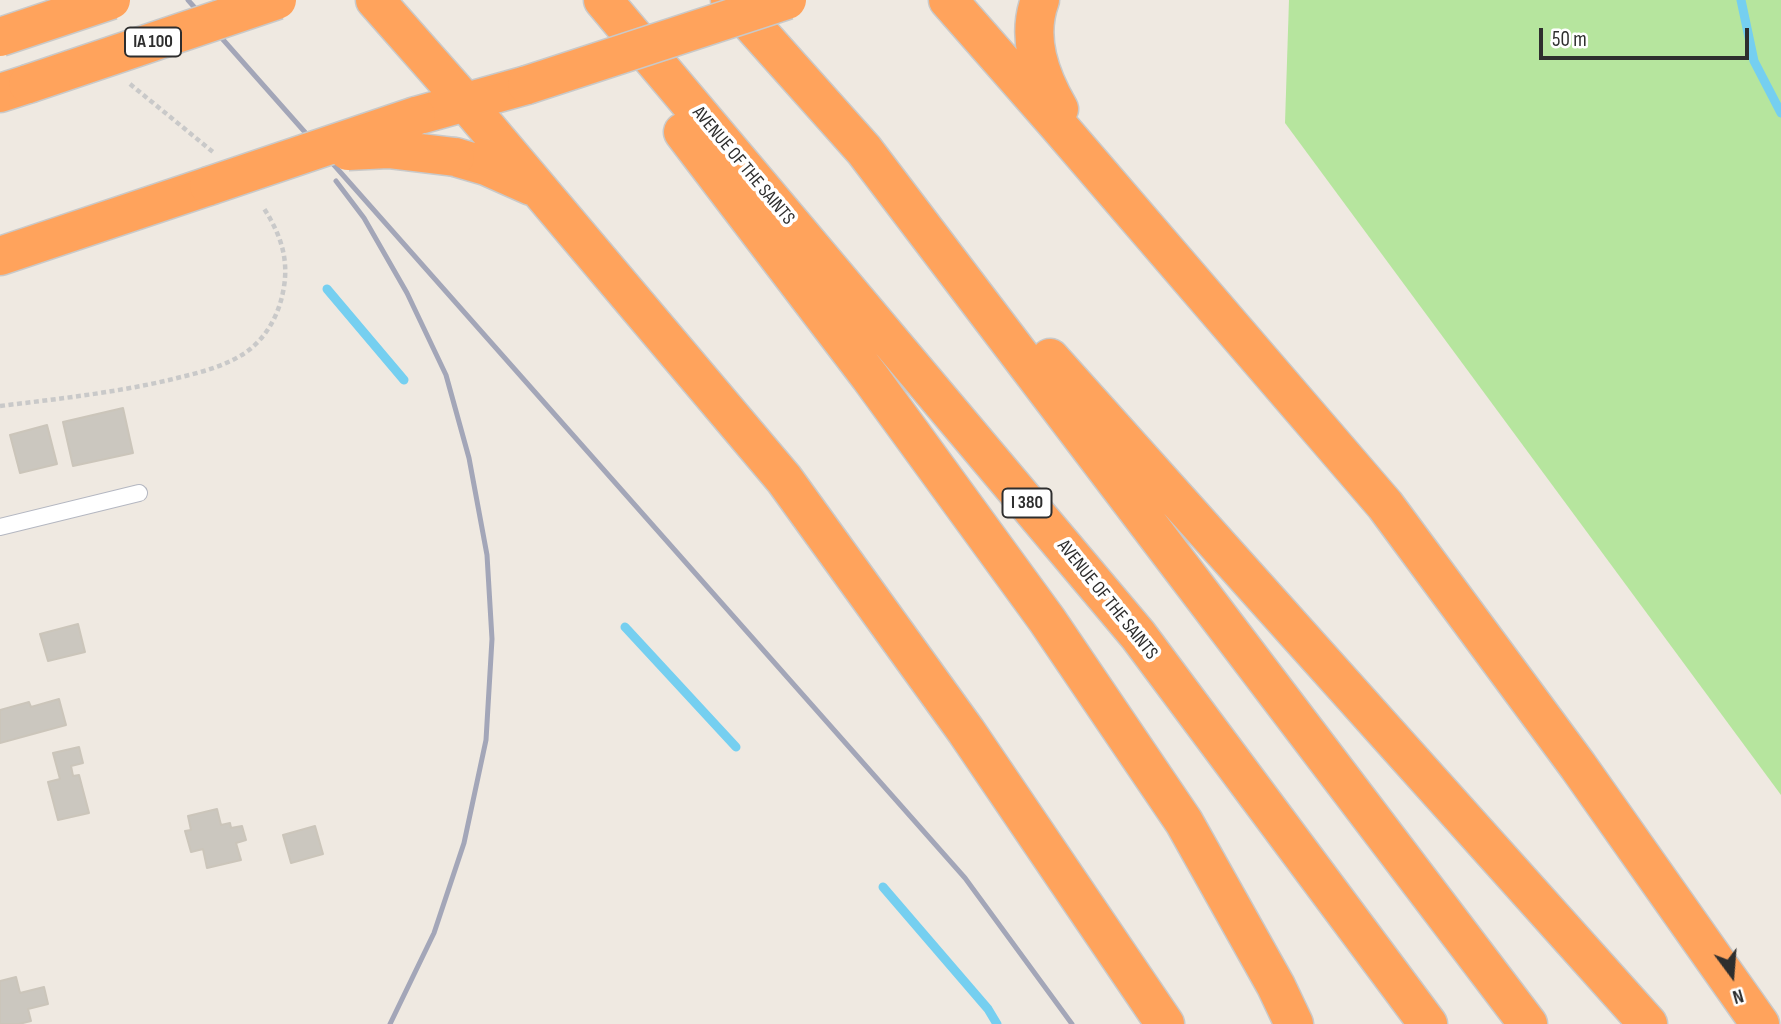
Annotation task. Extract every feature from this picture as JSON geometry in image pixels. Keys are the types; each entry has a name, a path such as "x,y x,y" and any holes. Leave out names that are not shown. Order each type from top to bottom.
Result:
{"highway":[{"path":"0,37 111,0"},
{"name":"IA 100","path":"14,89 277,0"},
{"path":"376,0 784,479 967,732 1166,1024"},
{"path":"602,0 677,125 894,410 1039,609 1169,800 1276,986 1294,1024"},
{"name":"AVENUE OF THE SAINTS","path":"602,0 1138,635 1428,1024"},
{"path":"730,0 1648,1024"},
{"path":"0,256 215,172 304,153 527,85 787,0"},
{"path":"947,0 1385,505 1578,766 1760,1024"},
{"path":"1040,0 1034,32 1036,58 1045,84 1062,115 1113,189"},
{"path":"304,153 388,149 455,157 486,166 537,189"},
{"path":"864,150 1528,1024"}],"lane":[{"path":"0,527 139,494"}],"path":[{"path":"127,81 215,172"},
{"path":"0,406 81,397 152,384 200,372 241,356 258,342 272,325 281,306 285,284 283,249 277,229 263,206"}],"green space":[{"path":"1289,0 1781,0 1781,795 1285,123"}],"building":[{"path":"123,408 133,453 73,466 63,422"},
{"path":"47,425 57,464 20,473 10,435"},
{"path":"78,624 85,652 48,661 40,634"},
{"path":"59,699 66,725 0,743 0,710 29,702 31,707"},
{"path":"79,747 83,763 71,766 73,776 79,775 89,813 58,820 48,782 60,779 53,753"},
{"path":"217,809 221,825 230,823 231,828 242,826 246,840 236,843 241,860 207,868 203,849 191,852 185,831 191,830 188,816"},
{"path":"315,826 323,854 291,863 283,835"},
{"path":"16,977 20,993 44,987 48,1004 28,1009 31,1021 0,1024 0,981"}],"waterway":[{"path":"1741,0 1754,61 1781,113"},
{"path":"327,289 404,380"},
{"path":"625,627 736,747"},
{"path":"883,887 988,1009 997,1024"}],"railway":[{"path":"188,0 965,878 1072,1024"},
{"path":"336,181 364,218 407,293 446,375 469,458 487,555 492,639 486,740 464,843 434,933 390,1024"}]}
